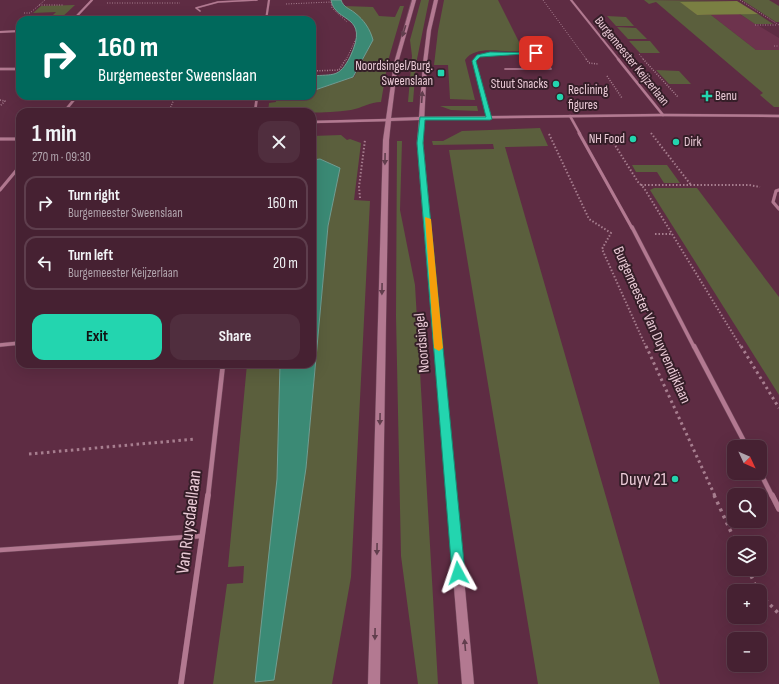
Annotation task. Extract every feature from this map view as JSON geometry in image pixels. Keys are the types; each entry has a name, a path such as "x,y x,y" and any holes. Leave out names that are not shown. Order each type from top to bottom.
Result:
{"main road":[{"path":"374,684 385,148 396,63 414,0"},
{"name":"Noordsingel","path":"436,0 426,50 420,143 468,684"},
{"path":"388,120 422,118"}],"street":[{"path":"77,16 92,0"},
{"path":"267,16 269,0"},
{"name":"Burgemeester Keijzerlaan","path":"571,0 663,115"},
{"path":"0,32 16,31"},
{"path":"0,69 16,68"},
{"path":"67,108 74,100"},
{"path":"422,118 490,119 663,115 779,116"},
{"name":"Burgemeester Van Duyvendijklaan","path":"570,116 636,234 743,440"},
{"path":"316,122 388,120"},
{"path":"0,139 16,139"},
{"path":"0,190 16,171"},
{"path":"778,191 773,202 779,209"},
{"path":"0,345 16,344"},
{"name":"Van Ruysdaellaan","path":"181,684 203,536 223,368"},
{"path":"764,480 779,509"}],"lane":[{"path":"200,11 196,8 201,4 216,1 257,0"},
{"path":"490,119 474,61 479,56 490,54 536,53 544,57 551,69 504,69"},
{"path":"0,550 203,536"}],"path":[{"path":"23,13 30,13 45,0"},
{"path":"544,0 589,63"},
{"path":"740,0 778,25"},
{"path":"89,4 181,2"},
{"path":"269,4 331,2 332,8 347,22"},
{"path":"755,25 778,25"},
{"path":"316,71 339,70 355,42"},
{"path":"774,46 779,46"},
{"path":"0,100 5,101 0,106"},
{"path":"606,132 641,185 779,408"},
{"name":"Burgemeester Van Duyvendijklaan","path":"548,133 589,219 611,234 602,249 733,536"},
{"path":"360,198 359,187 364,140"},
{"path":"641,185 749,185 778,191"},
{"path":"29,454 214,438"},
{"path":"767,601 779,614"}],"shaded area":[{"path":"331,0 341,0 345,6 353,11 364,22 373,40 353,77 316,90 316,76 335,74 343,69 350,57 355,43 356,33 354,26 334,8"},
{"path":"421,0 429,0 416,64 413,102 408,102 412,56 410,40"},
{"path":"444,0 498,0 520,44 531,44 532,47 525,50 488,50 471,54 465,60 475,100 450,99 448,65 434,65 438,31"},
{"path":"644,0 737,1 681,2 697,15 711,15 756,50 779,50 779,107 774,107 760,95 763,93 656,2 649,4"},
{"path":"742,0 769,0 779,6 779,22 776,22"},
{"path":"737,1 758,14 697,15 680,2"},
{"path":"75,5 63,16 52,16 56,12 33,13 41,6"},
{"path":"344,6 373,7 379,16 395,17 400,6 404,6 388,61 381,102 351,110 330,112 316,112 316,108 268,108 269,103 276,102 276,100 316,100 316,90 354,77 373,40 355,13"},
{"path":"739,14 779,38 779,50 756,50 711,15"},
{"path":"740,14 758,14 773,24 755,24"},
{"path":"607,16 626,17 634,26 616,26"},
{"path":"617,27 636,28 647,39 628,39"},
{"path":"629,41 650,41 660,53 640,53"},
{"path":"656,70 679,71 691,84 669,84"},
{"path":"440,106 477,106 478,111 451,110"},
{"path":"540,128 548,146 505,147 660,684 538,684 449,150 494,149 493,144 433,145 432,141 443,141 462,131"},
{"path":"341,135 347,140 350,139 361,143 354,200 370,201 351,577 332,684 213,684 227,584 243,583 244,566 228,567 247,368 280,368 277,479 306,468 328,226 340,168 320,159 316,160 316,136"},
{"path":"397,141 402,141 400,210 415,285 438,684 418,684 401,556 396,316"},
{"path":"320,159 340,168 328,226 316,358 316,160"},
{"path":"632,165 667,165 680,183 664,183 657,172 636,172"},
{"path":"654,188 697,188 779,297 779,395 650,190"},
{"path":"280,368 315,368 306,468 274,680 255,682 277,479"}],"slow traffic":[{"path":"427,219 439,348"}],"place":[{"name":"Noordsingel/Burg. Sweenslaan","path":"441,73"},
{"name":"Stuut Snacks","path":"556,84"},
{"name":"Benu","path":"707,96"},
{"name":"Reclining figures","path":"560,97"},
{"name":"NH Food","path":"633,139"},
{"name":"Dirk","path":"676,142"},
{"name":"Duyv 21","path":"675,479"}],"route":[{"path":"458,573 420,143 422,118 490,119 474,61 479,56 490,54 536,53"}]}
